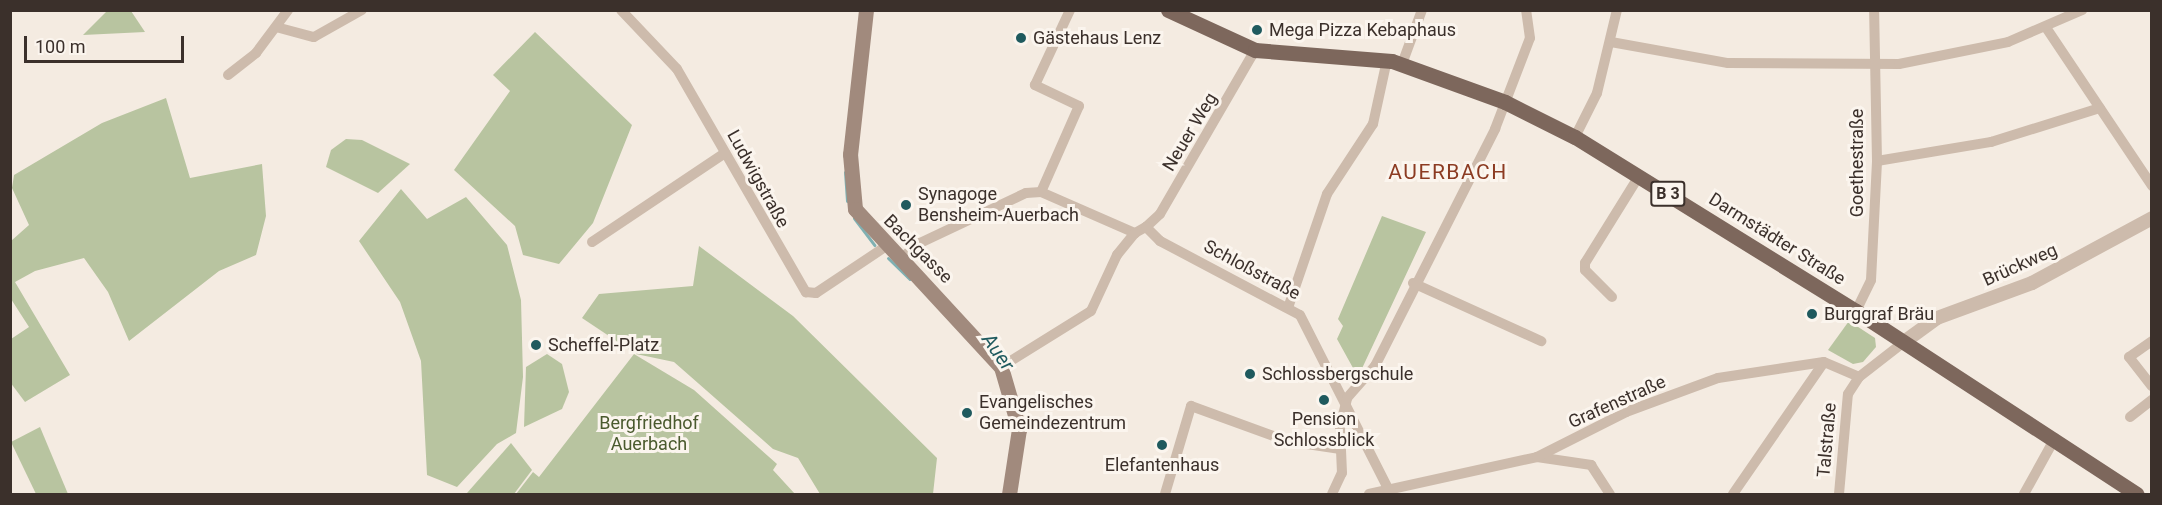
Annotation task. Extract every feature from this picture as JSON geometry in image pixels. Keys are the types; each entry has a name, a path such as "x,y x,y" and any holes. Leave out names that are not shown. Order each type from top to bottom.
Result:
{"main road":[{"name":"Bachgasse","path":"866,10 849,187 855,209 885,247 1001,367 1019,429 1009,495"},
{"name":"Darmstädter Straße","path":"1168,10 1256,50 1387,60 1402,64 1505,102 1575,137 1856,310 2055,438 2137,495"}],"street":[{"path":"228,75 245,64 288,10"},
{"path":"276,27 314,37 362,10"},
{"name":"Ludwigstraße","path":"621,10 677,69 809,294 885,247"},
{"path":"1041,192 1078,106 1035,85 1070,10"},
{"path":"1402,64 1422,10"},
{"path":"1332,495 1342,473 1340,449 1347,398 1375,366 1413,283 1505,102 1530,38 1526,10"},
{"path":"1575,137 1597,93 1617,10"},
{"name":"Goethestraße","path":"1856,310 1871,280 1877,160 1873,65 1874,10"},
{"path":"1611,42 1728,63 1873,65 1954,56 2047,29 2082,10"},
{"path":"2047,29 2151,186"},
{"name":"Neuer Weg","path":"1146,227 1160,213 1256,50"},
{"path":"1289,304 1327,194 1373,124 1387,60"},
{"path":"1877,160 1990,142 2100,108"},
{"path":"592,242 725,153"},
{"path":"1612,297 1585,270 1585,263 1639,176"},
{"path":"899,260 920,243 1026,193 1041,192 1135,233"},
{"name":"Brückweg","path":"1904,342 1937,318 2032,283 2151,218"},
{"path":"1001,367 1091,311 1117,255 1135,233 1146,227"},
{"name":"Schloßstraße","path":"1146,227 1160,241 1289,304 1305,321 1347,398 1390,492"},
{"path":"1413,283 1541,341"},
{"path":"2151,341 2129,357 2151,386"},
{"name":"Talstraße","path":"1839,495 1845,405 1859,377 1904,342"},
{"path":"1733,495 1824,362 1859,377"},
{"name":"Grafenstraße","path":"1369,495 1537,458 1626,412 1718,378 1824,362"},
{"path":"2130,417 2151,400"},
{"path":"1165,495 1191,406 1287,441 1340,449"},
{"path":"2024,495 2055,438"},
{"path":"1537,458 1592,465 1610,495"}],"green space":[{"path":"107,11 131,11 145,32 83,35"},
{"path":"535,32 632,125 593,223 559,264 523,255 515,226 454,170 510,91 493,75"},
{"path":"166,98 190,178 262,164 266,216 256,255 219,271 129,341 108,292 84,258 35,271 15,282 70,375 25,402 10,382 11,339 29,327 11,299 11,241 29,225 12,188 14,175 102,123"},
{"path":"346,139 362,140 410,164 378,193 326,167 331,150"},
{"path":"401,189 427,219 466,197 507,245 521,300 523,377 516,433 497,444 457,487 427,475 421,361 400,302 359,241"},
{"path":"1382,216 1426,232 1358,377 1337,339 1343,326 1338,319"},
{"path":"699,246 793,316 937,458 933,494 820,494 798,458 773,449 674,362 636,354 582,318 599,294 693,286"},
{"path":"1849,321 1875,338 1876,347 1863,362 1853,364 1828,350"},
{"path":"547,354 562,364 569,392 562,409 524,427 526,367"},
{"name":"Bergfriedhof Auerbach","path":"634,354 694,390 777,464 773,470 795,494 516,494 533,472 539,477"},
{"path":"40,427 68,494 36,494 11,442"},
{"path":"511,443 532,470 514,494 467,493"}],"waterway":[{"name":"Auer","path":"845,172 847,201"},
{"name":"Auer","path":"854,218 874,245"},
{"name":"Auer","path":"888,258 910,279"}],"place":[{"name":"Mega Pizza Kebaphaus","path":"1257,30"},
{"name":"Gästehaus Lenz","path":"1021,38"},
{"name":"Synagoge Bensheim-Auerbach","path":"906,205"},
{"name":"Burggraf Bräu","path":"1812,314"},
{"name":"Scheffel-Platz","path":"536,345"},
{"name":"Schlossbergschule","path":"1250,374"},
{"name":"Pension Schlossblick","path":"1324,400"},
{"name":"Evangelisches Gemeindezentrum","path":"967,413"},
{"name":"Elefantenhaus","path":"1162,445"}],"district":[{"name":"AUERBACH","path":"1448,172"}]}
